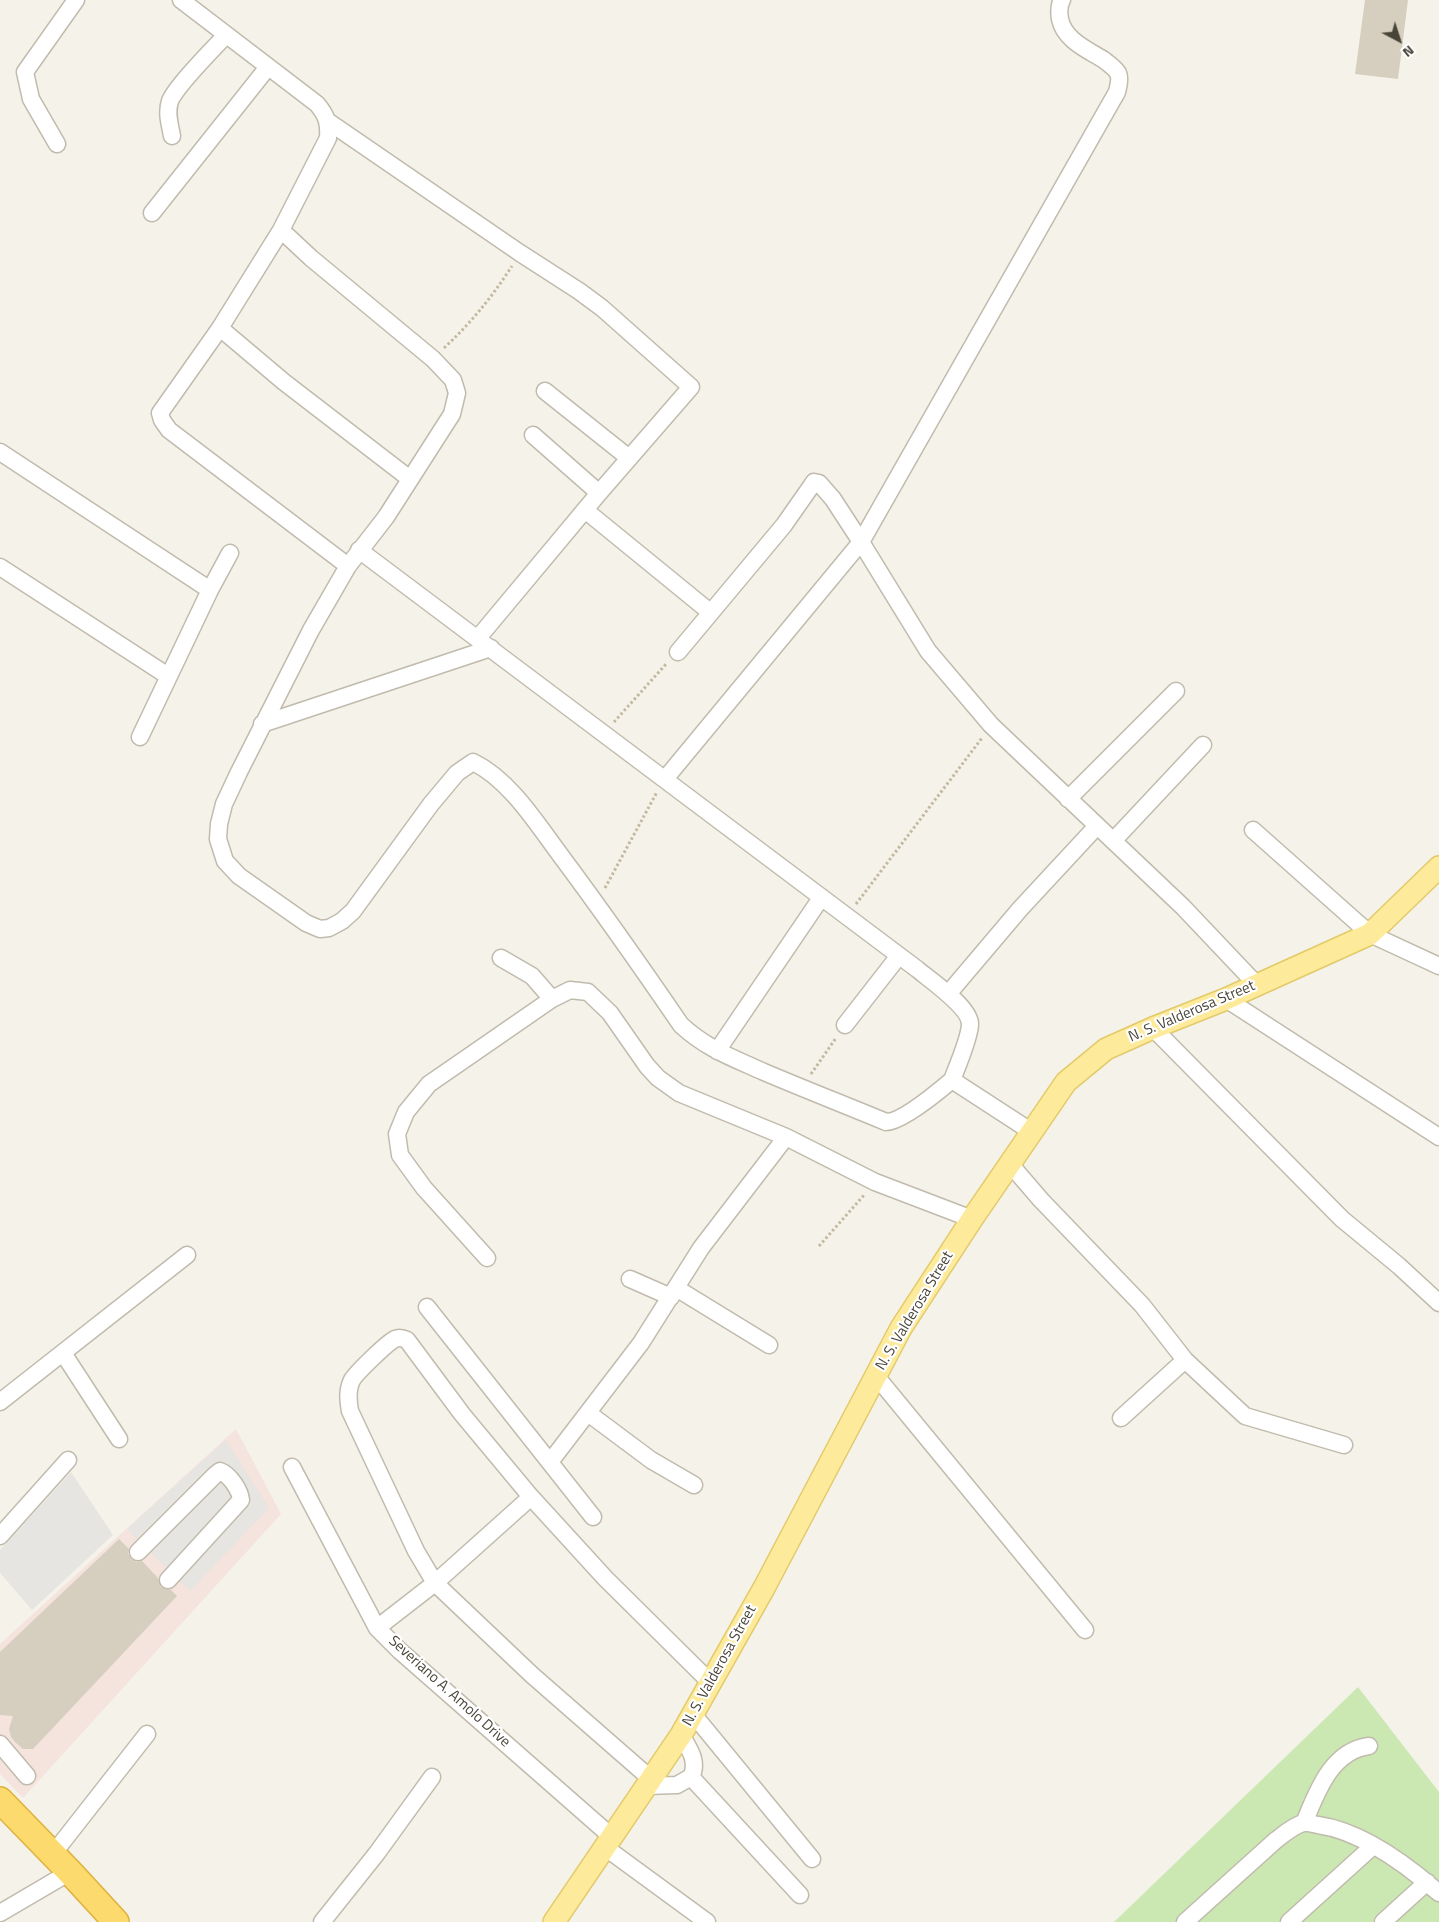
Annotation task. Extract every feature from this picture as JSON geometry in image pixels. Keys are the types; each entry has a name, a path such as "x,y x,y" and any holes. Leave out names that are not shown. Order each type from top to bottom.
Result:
{"highway":[{"path":"0,1800 116,1922"}],"main road":[{"name":"N. S. Valderosa Street","path":"554,1922 681,1735 768,1580 901,1328 972,1219 1066,1082 1106,1049 1226,999 1370,934 1439,867"}],"street":[{"path":"57,144 31,100 25,72 76,0"},
{"path":"181,0 317,104 325,113 329,122 328,138 281,230 220,328 160,413 162,420 169,430 348,566"},
{"path":"665,779 861,542 1117,92 1119,74 1111,66 1069,37 1061,24 1060,3 1062,0"},
{"path":"172,136 168,115 171,100 226,35"},
{"path":"152,213 268,67"},
{"path":"329,122 602,308 691,387 599,493 478,638"},
{"path":"281,230 319,265 433,359 453,380 457,393 452,414 386,517 359,550 348,566 262,724 224,804 219,824 218,839 225,861 239,876 306,923 320,929 329,928 342,921 353,911 431,804 457,774 473,762 489,770 526,810 597,904 681,1024 697,1040 717,1051 801,1088 890,1122 924,1103 952,1080 970,1027 966,1012 948,994 359,550"},
{"path":"220,328 284,382 410,479"},
{"path":"545,391 629,458"},
{"path":"533,435 599,493"},
{"path":"0,452 210,590"},
{"path":"678,652 784,525 814,482 820,483 834,499 928,651 991,725 1183,906 1256,984"},
{"path":"585,510 710,612"},
{"path":"140,737 210,590 230,553"},
{"path":"0,567 168,676"},
{"path":"262,724 491,648"},
{"path":"1068,799 1176,691"},
{"path":"1113,841 1203,745"},
{"path":"948,994 1020,909 1097,826"},
{"path":"1252,830 1370,934 1439,966"},
{"path":"717,1051 821,898"},
{"path":"845,1025 898,957"},
{"path":"501,958 532,976 552,999"},
{"path":"487,1258 420,1182 400,1155 397,1134 406,1112 429,1084 552,999 570,990 588,992 610,1013 647,1066 667,1085 679,1093 786,1137 875,1182 972,1219"},
{"path":"1226,999 1439,1137"},
{"path":"1154,1028 1342,1219 1399,1266 1439,1303"},
{"path":"952,1080 1032,1132"},
{"path":"550,1462 641,1343 702,1248 786,1137"},
{"path":"1010,1164 1041,1200 1142,1305 1185,1360 1245,1416 1344,1446"},
{"path":"0,1402 187,1255"},
{"path":"630,1279 673,1292 769,1345"},
{"path":"427,1307 593,1517"},
{"path":"681,1735 693,1757 694,1768 691,1777 684,1783 677,1785 648,1782 435,1583 416,1550 350,1411 347,1396 353,1379 388,1343 402,1338 407,1340 462,1414 531,1497 605,1578 711,1683"},
{"path":"62,1353 119,1439"},
{"path":"1121,1418 1185,1360"},
{"path":"876,1376 1085,1630"},
{"path":"588,1413 651,1460 694,1485"},
{"path":"0,1536 68,1460"},
{"name":"Severiano A. Amolo Drive","path":"292,1467 377,1628 609,1842 707,1922"},
{"path":"138,1552 215,1475 220,1471 225,1473 241,1494 241,1500 168,1580"},
{"path":"377,1628 435,1583 531,1497"},
{"path":"693,1714 812,1859"},
{"path":"53,1854 147,1734"},
{"path":"0,1744 26,1776"},
{"path":"1304,1823 1327,1774 1343,1756 1356,1748 1369,1746"},
{"path":"322,1922 377,1853 432,1776"},
{"path":"691,1777 800,1895"},
{"path":"1185,1922 1276,1840 1291,1829 1304,1823 1327,1826 1373,1846 1433,1888 1383,1922"},
{"path":"1289,1922 1373,1846"},
{"path":"0,1913 70,1872"}],"path":[{"path":"433,359 479,313 520,253"},
{"path":"604,734 678,652"},
{"path":"847,917 991,725"},
{"path":"597,904 665,779"},
{"path":"801,1088 845,1025"},
{"path":"819,1246 875,1182"}],"shaded area":[{"path":"236,1429 281,1514 23,1798 0,1774 0,1644"},
{"path":"226,1440 269,1508 190,1591 127,1529"},
{"path":"71,1472 113,1535 32,1610 0,1573 0,1550"}],"green space":[{"path":"1358,1687 1439,1792 1439,1922 1114,1922"}],"building":[{"path":"1365,0 1408,0 1398,79 1355,74"},
{"path":"119,1539 129,1549 128,1554 131,1559 136,1562 142,1561 158,1578 161,1587 171,1590 177,1596 33,1749 23,1749 11,1737 9,1729 13,1716 0,1715 0,1652"}]}
